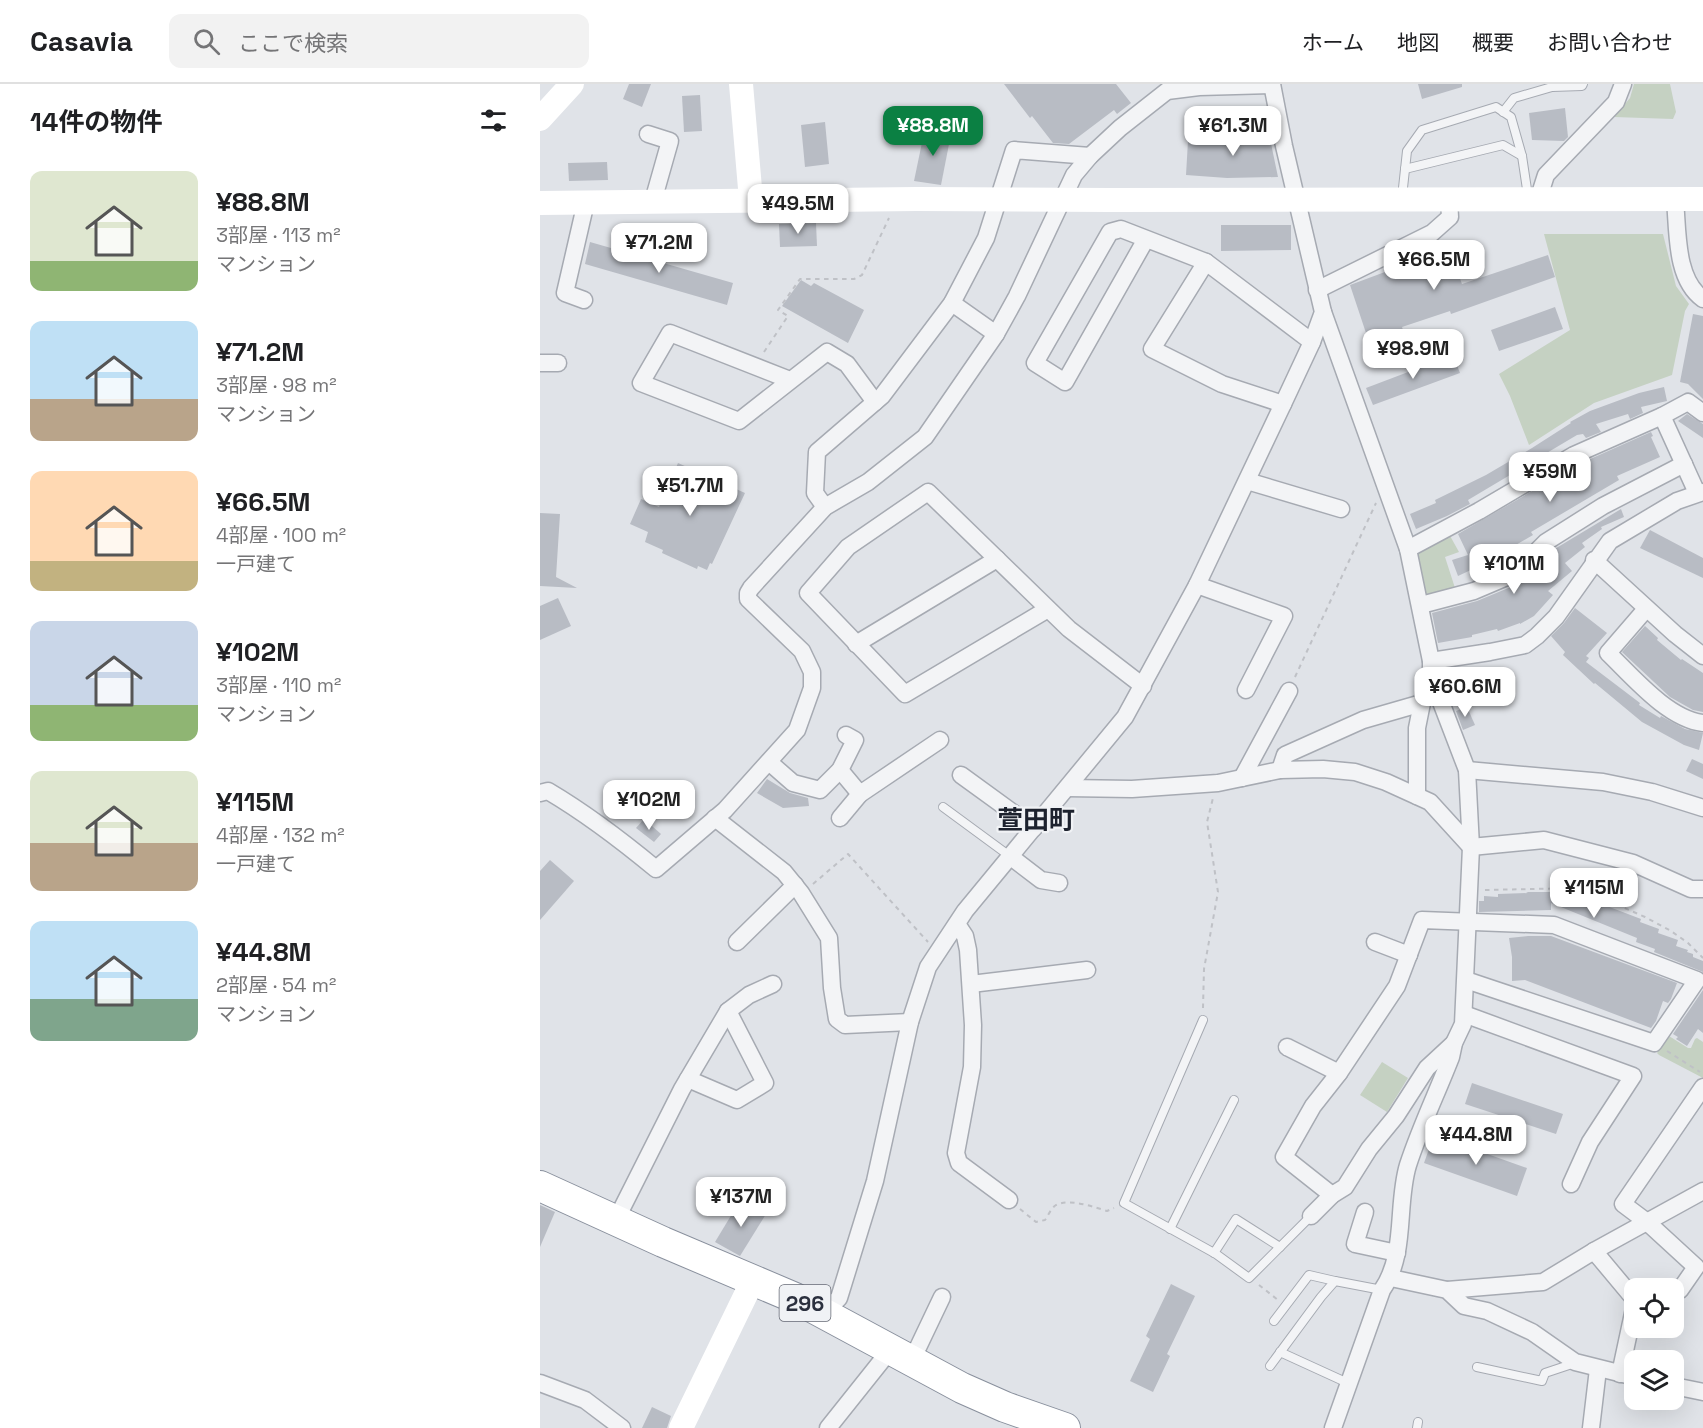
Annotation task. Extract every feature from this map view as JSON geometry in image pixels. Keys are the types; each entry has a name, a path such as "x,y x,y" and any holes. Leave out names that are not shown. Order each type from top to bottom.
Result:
{"highway":[{"name":"296","path":"540,1186 824,1313 1030,1422 1065,1428"}],"street":[{"path":"540,119 572,84"},
{"path":"741,84 751,200"},
{"path":"540,793 548,791 578,808 615,834 656,869 715,818 797,730 812,688 812,672 802,651 748,599 748,593 825,507 868,482 925,437 996,334 1017,296 1074,175 1090,156 1120,128 1167,91 1199,87 1272,84 1323,312 1408,549 1431,668 1467,770 1471,847 1463,1024 1408,1166 1397,1253 1333,1428"},
{"path":"1534,200 1546,175 1617,102 1623,84"},
{"path":"648,134 670,141 653,201"},
{"path":"825,507 815,493 817,452 882,396 952,303 986,238 1014,150 1090,156"},
{"path":"540,203 907,199 1703,199"},
{"path":"1317,290 1432,233 1450,217 1449,200"},
{"path":"1675,200 1683,273 1693,291 1703,299"},
{"path":"584,300 565,293 586,202"},
{"path":"1146,239 1065,382 1035,363 1110,232 1120,229 1206,262 1312,342"},
{"path":"1206,262 1152,349 1222,384 1284,404"},
{"path":"952,303 996,334"},
{"path":"824,1313 839,1298 875,1181 910,1022 928,967 957,924 1125,717 1197,585 1284,404 1323,312"},
{"path":"790,380 670,333 641,383 739,421 826,352 847,364 875,402"},
{"path":"540,363 558,363"},
{"path":"1408,549 1479,511 1574,455 1688,402 1703,413"},
{"path":"1431,668 1525,645 1538,636 1556,617 1610,541 1677,501 1700,493 1662,416"},
{"path":"1420,605 1474,591 1514,574 1546,542 1603,506 1684,464"},
{"path":"1247,481 1341,509"},
{"path":"1048,609 905,694 808,593 848,547 928,492 1069,629 1143,686"},
{"path":"856,644 997,559"},
{"path":"1594,561 1646,609 1703,656"},
{"path":"1197,585 1284,616 1246,690"},
{"path":"1646,609 1608,653 1649,693 1675,712 1703,723"},
{"path":"1417,796 1417,728 1431,668"},
{"path":"1242,778 1288,691"},
{"path":"1280,770 1285,754 1362,720 1422,703"},
{"path":"769,762 793,783 820,790 840,770 856,740"},
{"path":"840,818 860,794 940,740"},
{"path":"1067,788 1132,789 1218,783 1280,770 1323,769 1355,772 1386,782 1430,802 1471,847"},
{"path":"840,770 860,794"},
{"path":"1467,770 1603,782 1652,792 1703,808"},
{"path":"961,775 1034,828"},
{"path":"715,818 784,872 798,889 829,938 832,988 837,1019 845,1025 910,1022"},
{"path":"1471,847 1544,840 1633,863 1691,889 1703,889"},
{"path":"1011,856 1041,880 1059,883"},
{"path":"737,942 798,889"},
{"path":"1332,1195 1284,1157 1313,1106 1339,1073 1397,986 1422,920 1554,925 1697,980 1654,1043 1466,980"},
{"path":"957,924 965,936 968,950 973,1025 972,1067 956,1153 960,1163 1009,1200"},
{"path":"1375,942 1408,955"},
{"path":"970,984 1087,970"},
{"path":"616,1220 688,1079 728,1011 749,995 773,984"},
{"path":"688,1079 737,1100 765,1083 728,1011"},
{"path":"1464,1014 1633,1076 1590,1142 1570,1184"},
{"path":"1311,1216 1332,1195 1345,1187 1427,1068 1454,1043"},
{"path":"1287,1047 1339,1073"},
{"path":"1684,1284 1696,1267 1647,1222 1623,1204 1703,1087"},
{"path":"1387,1284 1447,1290 1543,1282 1703,1191"},
{"path":"1365,1212 1355,1244 1397,1253"},
{"path":"1594,1251 1624,1288"},
{"path":"681,1428 753,1280"},
{"path":"1447,1290 1464,1306 1487,1311 1532,1332 1575,1362 1624,1375"},
{"path":"828,1428 901,1355 942,1297"},
{"path":"1591,1428 1598,1369"},
{"path":"540,1383 585,1400 622,1428"},
{"path":"1684,1387 1700,1389"}],"lane":[{"path":"1503,112 1514,98 1553,86 1582,86 1583,84"},
{"path":"1402,200 1407,150 1422,130 1496,107 1511,117 1534,200"},
{"path":"1405,169 1503,144 1521,156"},
{"path":"943,807 1011,856"},
{"path":"1203,1020 1124,1203 1214,1253 1249,1278 1311,1216"},
{"path":"1170,1228 1234,1100"},
{"path":"1214,1253 1236,1219 1280,1247"},
{"path":"1274,1321 1309,1275 1335,1281 1387,1284"},
{"path":"1270,1366 1335,1281"},
{"path":"1280,1352 1350,1384"},
{"path":"1477,1367 1542,1381 1545,1373 1575,1362"}],"path":[{"path":"754,366 788,316 778,310 800,279 854,279 862,275 907,199"},
{"path":"1288,691 1385,484"},
{"path":"1203,1020 1204,969 1218,891 1207,822 1218,783"},
{"path":"798,889 828,873 848,854 938,952"},
{"path":"1470,890 1579,888 1671,931 1703,958"},
{"path":"1654,1043 1703,1074"},
{"path":"1009,1200 1036,1222 1045,1220 1054,1206 1060,1204 1079,1203 1107,1211 1124,1203"},
{"path":"1249,1278 1286,1305"}],"green space":[{"path":"1634,84 1670,84 1676,112 1673,119 1614,117 1630,98"},
{"path":"1544,234 1663,234 1676,286 1689,304 1685,311 1672,375 1594,403 1529,445 1499,374 1570,330"},
{"path":"1449,534 1459,552 1445,557 1455,588 1426,596 1416,550"},
{"path":"1666,1036 1688,1048 1691,1048 1697,1038 1703,1042 1703,1078 1657,1053"},
{"path":"1382,1062 1408,1078 1387,1112 1360,1095"}],"building":[{"path":"629,84 651,84 642,107 623,99"},
{"path":"1004,84 1116,84 1131,103 1117,114 1114,110 1069,144 1053,143"},
{"path":"1418,84 1462,84 1462,87 1422,99"},
{"path":"700,95 702,131 684,132 682,96"},
{"path":"1565,108 1568,137 1564,141 1532,140 1529,113"},
{"path":"825,122 829,164 805,167 801,125"},
{"path":"1228,127 1239,128 1240,134 1269,134 1278,177 1227,178 1186,175 1188,141 1227,141"},
{"path":"925,128 951,134 941,185 914,181"},
{"path":"607,162 608,180 569,181 568,163"},
{"path":"816,223 817,246 780,247 779,224"},
{"path":"1221,225 1291,225 1291,250 1221,251"},
{"path":"590,242 733,283 727,305 585,264"},
{"path":"1448,246 1462,284 1548,255 1555,277 1451,314 1450,311 1402,327 1404,333 1370,345 1350,285 1401,266 1400,263"},
{"path":"801,280 811,286 814,283 864,310 848,343 782,306"},
{"path":"1555,307 1563,329 1499,351 1491,330"},
{"path":"1693,314 1703,316 1703,399 1688,384 1680,382"},
{"path":"1453,355 1460,373 1373,405 1366,388"},
{"path":"1664,387 1667,401 1641,407 1643,413 1630,419 1628,414 1596,424 1601,432 1586,438 1583,434 1577,435 1468,500 1470,504 1416,529 1410,514 1436,503 1435,500 1486,475 1570,422 1590,411 1639,393"},
{"path":"1687,414 1703,424 1703,438 1678,421"},
{"path":"1651,432 1660,457 1617,476 1619,480 1531,532 1533,535 1502,553 1503,555 1458,576 1452,560 1468,555 1458,534 1579,464"},
{"path":"678,463 745,493 712,564 710,563 707,570 698,566 697,569 662,553 663,550 645,542 648,532 630,524 641,499 659,507"},
{"path":"1621,509 1624,517 1601,527 1602,529 1582,543 1585,547 1565,563 1572,571 1548,591 1553,595 1534,616 1520,624 1498,631 1497,629 1472,635 1472,637 1438,643 1432,613 1477,601 1518,584 1553,550"},
{"path":"540,513 560,514 556,577 577,588 540,586"},
{"path":"1650,530 1703,558 1703,578 1640,548"},
{"path":"558,598 571,626 540,640 540,606"},
{"path":"1575,608 1607,633 1586,656 1589,658 1586,662 1640,703 1639,705 1660,718 1661,716 1685,729 1703,733 1699,750 1684,745 1642,722 1594,684 1563,655 1565,652 1551,636"},
{"path":"1645,626 1658,638 1657,640 1681,660 1703,673 1703,712 1693,710 1670,697 1622,652"},
{"path":"1467,707 1475,725 1463,730 1456,711"},
{"path":"1692,759 1703,764 1703,779 1686,771"},
{"path":"767,779 790,793 808,798 809,806 783,808 757,793"},
{"path":"644,819 661,834 654,842 636,828"},
{"path":"550,860 574,881 540,920 540,871"},
{"path":"1526,892 1570,892 1641,919 1640,922 1659,929 1658,933 1678,940 1676,946 1688,950 1687,952 1693,954 1693,957 1703,961 1703,972 1654,952 1655,949 1636,942 1637,938 1551,903 1551,910 1479,912 1479,901 1484,901 1484,896 1498,897 1498,894 1528,893"},
{"path":"1551,936 1677,983 1671,999 1668,1003 1663,1001 1651,1028 1525,980 1512,981 1509,938"},
{"path":"1703,990 1703,1033 1698,1029 1687,1046 1676,1039 1678,1037 1673,1034"},
{"path":"1472,1083 1563,1114 1556,1134 1465,1104"},
{"path":"1434,1135 1527,1168 1517,1196 1424,1163"},
{"path":"741,1199 766,1214 740,1256 715,1242"},
{"path":"540,1205 555,1212 540,1247"},
{"path":"1171,1284 1195,1296 1167,1354 1170,1356 1153,1392 1130,1381 1150,1339 1146,1336"},
{"path":"652,1407 671,1416 667,1428 642,1428"}],"district":[{"name":"萱田町","path":"1036,820"}]}
